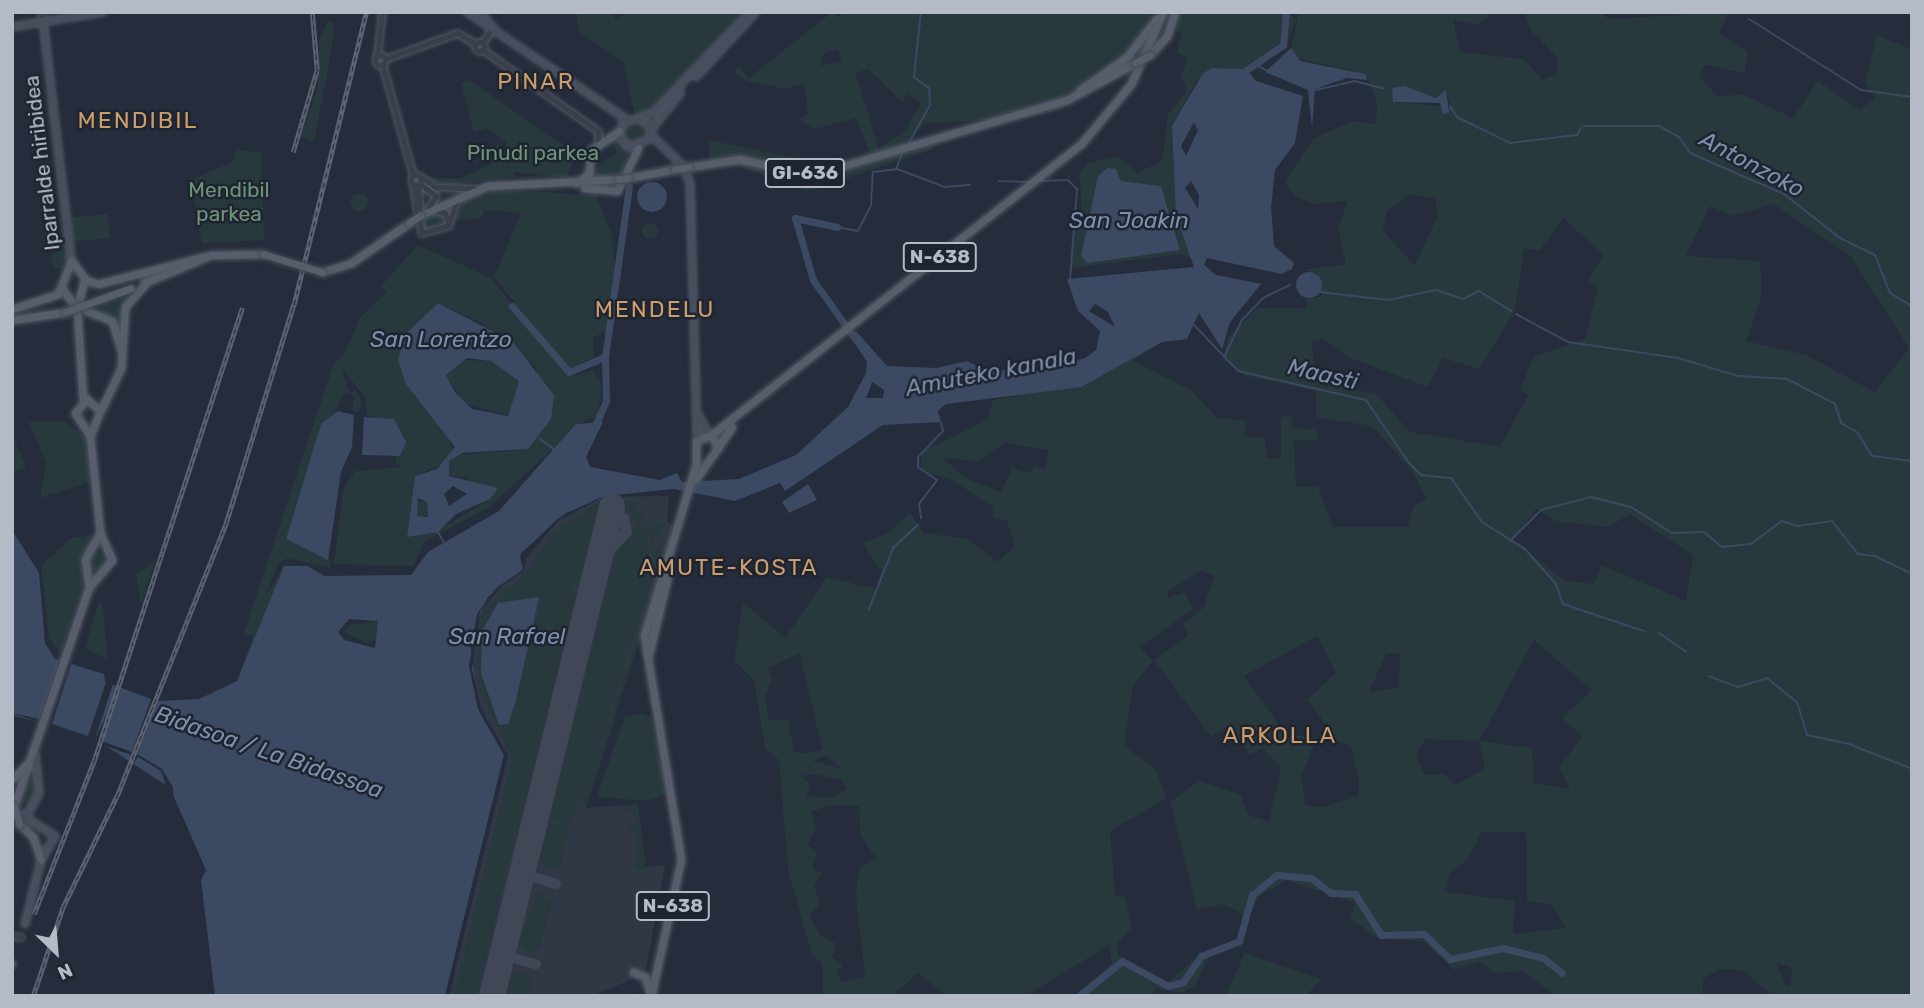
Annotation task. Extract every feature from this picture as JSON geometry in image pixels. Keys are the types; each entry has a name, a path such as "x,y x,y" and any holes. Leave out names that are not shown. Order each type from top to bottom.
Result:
{"main road":[{"path":"43,21 92,12"},
{"path":"12,26 103,12"},
{"path":"467,12 611,115 628,120 639,118 673,94 750,12"},
{"path":"480,12 494,32"},
{"path":"569,186 617,191 651,133 756,12"},
{"name":"GI-636","path":"12,320 65,312 211,255 263,254 322,272 351,263 422,213 474,188 569,186 739,159 816,173 1086,92 1150,55 1167,36 1175,12"},
{"name":"GI-636","path":"1031,110 1110,71 1143,40 1162,13"},
{"name":"N-638","path":"649,994 673,904 681,859 644,636 695,474 697,438 710,434 743,414 1095,131 1124,95 1162,13"},
{"name":"Iparralde hiribidea","path":"43,21 71,260 62,288"},
{"path":"611,115 624,145 661,148"},
{"path":"639,118 661,148 681,164 690,183 697,438"},
{"path":"544,186 584,180 598,143 619,130 628,120"},
{"path":"67,276 83,277 101,284 211,255"},
{"name":"Iparralde hiribidea","path":"71,260 83,277"},
{"path":"83,277 82,296 77,310 86,388 89,400 100,411"},
{"path":"90,436 121,368 125,307 148,281"},
{"path":"12,310 54,297 62,288 77,310"},
{"path":"68,297 82,296"},
{"path":"65,312 87,311 104,314 116,327 121,368"},
{"path":"695,393 718,448"},
{"path":"89,587 112,564 100,533 90,436 75,413 89,400 109,396"},
{"name":"N-638","path":"695,474 743,414"},
{"path":"83,424 95,422"},
{"path":"696,450 709,457"},
{"name":"N-638","path":"650,680 650,636 688,497"},
{"path":"41,860 33,837 15,823 13,807 35,753 89,587 85,559 100,533"},
{"path":"93,549 105,550"},
{"path":"88,571 100,576"},
{"path":"12,779 35,753"},
{"path":"27,815 39,793 35,753"},
{"path":"13,807 53,830 41,860 25,924"},
{"name":"N-638","path":"649,994 675,883 674,814"},
{"path":"673,904 675,883"},
{"path":"633,972 645,977 649,994"}],"street":[{"path":"41,12 43,21"},
{"path":"382,12 376,56 384,62 413,175 436,196 422,213"},
{"path":"481,46 494,32"},
{"path":"384,62 457,33 481,46 598,131 598,143"},
{"path":"418,182 436,187 474,188"},
{"path":"418,182 422,213 421,233 450,224"},
{"path":"450,224 456,202 474,188"},
{"path":"422,213 442,211 450,224"},
{"path":"12,936 21,937"}],"shaded area":[{"path":"669,496 667,522 673,526 667,551 586,808 638,804 645,867 665,865 645,974 591,996 449,996 508,756 480,708 470,658 480,612 558,521 603,497"}],"green space":[{"path":"576,12 613,12 615,19 628,12 743,12 649,111 635,116 622,57 622,62 580,33"},
{"path":"832,12 838,17 844,12 1158,12 1138,71 1128,71 1056,111 1019,119 925,123 902,148 935,138 938,145 928,151 809,191 739,167 719,167 709,158 709,140 815,162 836,158 844,166 872,157 856,118 814,129 799,119 808,113 804,84 786,89 747,81 734,73 739,67 749,78","holes":["838,49 842,61 820,66 824,53","868,69 902,102 907,94 921,103 905,131 879,148 855,73"]},
{"path":"1177,12 1284,12 1279,46 1246,69 1213,68 1197,81 1172,126 1176,216 1194,259 1180,254 1072,268 1074,226 1082,217 1080,173 1088,163 1117,156 1138,173 1163,160 1168,114 1187,91 1181,75 1188,59 1177,52 1182,35 1173,28","holes":["1119,174 1121,181 1161,186 1174,228 1087,222"]},
{"path":"1288,12 1296,19 1286,47 1286,45"},
{"path":"1299,12 1493,12 1478,25 1453,20 1460,52 1523,59 1543,80 1557,74 1557,57 1530,29 1525,12 1599,12 1609,19 1728,12 1720,33 1748,52 1745,73 1705,65 1699,76 1718,97 1742,94 1793,118 1818,81 1859,110 1876,98 1865,83 1877,35 1912,50 1912,996 1784,996 1769,993 1742,970 1719,969 1703,979 1702,996 1557,996 1522,971 1495,973 1479,961 1455,970 1424,942 1376,937 1350,918 1355,903 1287,880 1259,896 1248,917 1223,904 1197,910 1170,802 1199,781 1241,795 1248,815 1269,822 1281,767 1262,748 1250,755 1227,727 1211,736 1154,660 1188,636 1184,624 1203,608 1215,576 1200,571 1168,591 1168,598 1185,592 1193,609 1140,647 1153,661 1133,685 1124,746 1155,768 1167,798 1110,831 1115,895 1125,898 1132,927 1116,945 1120,959 1167,983 1198,956 1210,956 1195,985 1182,993 1155,988 1153,996 1074,996 1112,964 1109,945 1026,996 946,996 918,973 892,996 823,996 822,963 812,955 788,869 779,760 765,748 754,680 734,661 743,602 785,638 827,577 876,589 881,571 863,543 890,532 910,513 924,533 967,539 998,562 1014,546 1007,520 994,518 993,507 952,480 921,470 922,452 988,419 993,400 1032,393 1183,308 1204,265 1216,275 1261,284 1230,322 1222,349 1199,313 1187,339 1162,342 1133,361 1192,391 1217,418 1246,421 1244,436 1265,438 1267,458 1281,458 1281,418 1291,414 1292,428 1317,429 1317,440 1294,441 1296,487 1318,487 1333,527 1408,527 1413,506 1427,500 1413,472 1372,426 1316,417 1316,391 1244,375 1224,360 1228,338 1257,308 1306,308 1308,299 1322,296 1317,273 1303,270 1346,264 1338,228 1348,201 1313,204 1294,196 1285,181 1313,139 1352,121 1376,124 1377,103 1366,74 1296,58 1291,48","holes":["1446,90 1451,107 1393,102 1436,98","1409,195 1436,198 1437,217 1415,266 1383,231 1386,212","1774,204 1852,258 1909,348 1875,392 1806,355 1746,341 1762,295 1760,261 1686,256 1710,206 1732,216","1563,218 1604,255 1587,281 1598,287 1585,339 1534,357 1520,390 1528,395 1500,447 1410,432 1377,395 1317,379 1311,342 1323,339 1348,357 1428,387 1443,358 1479,369 1515,310 1524,249 1540,250","1006,443 1049,450 1045,469 1035,466 1029,473 1012,468 1001,492 967,479 943,458 977,461","1536,509 1556,521 1608,527 1630,514 1693,555 1686,601 1601,565 1594,584 1564,580 1513,540","1317,636 1336,672 1307,700 1325,723 1325,738 1351,746 1359,780 1358,796 1323,807 1305,805 1301,776 1317,738 1285,733 1244,676","1534,640 1592,690 1562,718 1582,736 1559,768 1570,789 1534,783 1532,748 1479,741","800,653 822,750 804,754 794,751 788,720 769,720 765,696 772,679 768,668","1400,653 1399,687 1369,692 1386,654","1425,739 1479,741 1485,769 1455,785 1444,774 1424,775 1417,754","825,755 842,769 813,761","815,774 841,780 847,789 831,798 806,796 811,786 801,776","833,805 859,806 860,834 876,858 860,868 856,894 865,976 841,982 837,972 843,965 832,957 835,943 820,935 809,916 820,903 814,885 822,873 812,868 817,852 807,844 816,829 812,811","1482,832 1526,832 1527,900 1552,905 1566,928 1513,934 1515,901 1446,892 1449,874 1467,860","1776,962 1793,969 1790,985 1786,986"]},
{"path":"328,21 334,22 332,47 314,142 300,137 317,90 319,40"},
{"name":"Pinudi parkea","path":"469,80 576,154 566,178 514,172 514,177 444,186 425,177 459,179 502,159 507,143 487,128 474,132 461,83"},
{"path":"641,122 647,137 629,144 622,133 626,125"},
{"path":"615,136 629,152 621,174 596,179 595,169 617,152 610,141"},
{"path":"500,141 497,162 469,162 488,157"},
{"name":"Mendibil parkea","path":"236,149 261,153 264,240 202,243 191,180 234,161"},
{"path":"491,190 596,195 612,236 615,273 608,329 593,338 594,357 569,369 494,277 521,213 485,210 480,219 456,220 464,199"},
{"path":"355,193 363,193 368,202 366,209 355,211 350,206 350,198"},
{"path":"433,211 440,214 443,221 440,228 433,231 426,228 423,221 426,214"},
{"path":"108,214 110,238 73,241 71,217"},
{"path":"650,223 656,225 656,237 650,239 644,237 642,231 644,225"},
{"path":"418,245 491,278 570,377 593,370 602,383 598,416 579,423 509,499 553,449 489,507 424,542 413,566 334,564 343,490 355,471 404,467 396,464 399,427 367,415 366,399 341,367 350,394 355,389 361,401 359,412 352,410 355,396 344,393 331,421 321,424 287,539 330,559 330,568 288,558 278,563 265,598 284,566 307,566 325,576 411,575 428,552 410,686 399,694 287,659 273,648 237,681 253,636 244,634 334,363 344,355 360,318 386,293 381,286","holes":["438,303 481,323 535,366 551,419 519,450 454,455 448,435 407,384","449,461 449,476 466,477 490,499 436,532 407,536 415,476","349,619 378,621 350,625 344,632 368,644 378,639 378,630 380,639 375,648 344,640 338,632"]},
{"path":"60,251 66,254 69,260 66,266 60,269 54,266 51,260 54,254"},
{"path":"134,291 125,303 121,336 110,316 88,309"},
{"path":"459,360 491,361 519,381 508,416 463,403 446,375"},
{"path":"64,421 85,436 90,482 40,498 46,462 29,422"},
{"path":"12,434 26,467 12,473"},
{"path":"606,500 634,502 646,523 637,523 628,506"},
{"path":"422,501 428,503 428,515 422,517 416,515 414,509 416,503"},
{"path":"599,502 579,584 571,588 576,593 477,996 454,996 512,758 480,689 477,628 488,605 525,574 555,531","holes":["514,602 541,602 508,724 499,725 480,648 492,607"]},
{"path":"667,522 654,538 653,546 667,551 586,808 582,803 656,576 648,529"},
{"path":"646,525 653,576 612,704 604,704 611,708 585,792 570,824 550,819 604,600 611,598 605,596 615,555 637,526"},
{"path":"91,535 95,539 80,559 85,583 60,654 49,638 41,566 71,538"},
{"path":"98,552 105,555 108,562 105,569 98,572 91,569 88,562 91,555"},
{"path":"155,561 141,606 136,574"},
{"path":"99,603 102,603 108,660 85,648"},
{"path":"643,713 652,718 667,794 646,801 597,797 625,716"},
{"path":"33,777 33,800 17,807 29,780"},
{"path":"638,804 646,868 635,869 636,832 629,833 629,823 635,822 635,813 617,806"},
{"path":"550,822 569,827 560,866 553,872 539,862"},
{"path":"537,891 552,901 540,947 530,953 519,944"},
{"path":"1245,953 1321,979 1306,996 1225,996"},
{"path":"520,973 529,976 532,985 529,994 520,997 511,994 508,985 511,976"}],"water":[{"path":"1291,48 1300,61 1366,74 1367,80 1347,78 1315,89 1312,128 1308,90 1265,72"},
{"name":"Bidasoa / La Bidassoa","path":"1213,68 1246,69 1256,81 1303,96 1295,143 1275,170 1271,208 1274,246 1294,263 1292,269 1281,274 1207,258 1204,265 1216,275 1261,284 1230,322 1222,349 1199,313 1187,339 1162,342 1081,387 946,404 938,411 941,422 883,425 785,491 780,483 735,501 674,489 599,498 557,519 520,556 523,570 488,597 470,638 478,709 504,755 445,996 215,996 201,880 206,870 170,788 94,738 12,715 12,530 39,573 45,643 55,659 104,674 105,682 157,701 199,699 237,681 284,566 307,566 325,576 411,575 428,552 499,511 576,424 603,422 586,457 590,467 660,480 677,473 682,482 739,479 796,455 848,407 866,373 867,362 849,335 856,331 887,366 937,368 967,361 986,370 1044,371 1085,358 1096,350 1100,331 1078,311 1067,279 1194,267 1176,216 1172,126 1203,73","holes":["1194,122 1198,130 1186,156 1181,146","1191,181 1199,195 1198,209 1185,188","1095,304 1108,312 1115,327 1089,311","872,382 884,390 883,398 866,398","349,619 378,621 375,648 344,640 338,632"]},
{"path":"1405,86 1436,98 1446,90 1449,112 1443,114 1440,103 1393,102 1392,88"},
{"name":"San Joakin","path":"1107,168 1116,169 1121,181 1161,186 1180,250 1087,263 1081,256 1098,176"},
{"path":"652,182 663,186 667,197 663,208 652,212 641,208 637,197 641,186"},
{"path":"1309,272 1318,276 1322,285 1318,294 1309,298 1300,294 1296,285 1300,276"},
{"name":"San Lorentzo","path":"438,303 513,342 554,395 551,419 528,449 462,453 449,461 449,476 498,488 490,499 456,514 438,532 407,537 415,476 437,469 455,447 406,384 398,360 405,335","holes":["467,358 491,361 519,381 508,416 472,409 455,392 446,375","453,486 467,494 449,506 444,494","418,498 427,502 428,517 417,516"]},
{"path":"338,411 354,415 352,447 341,472 328,560 286,539 321,424"},
{"path":"364,417 394,419 406,442 400,456 362,455"},
{"path":"808,484 817,500 789,513 782,502"},
{"name":"San Rafael","path":"539,597 516,700 508,724 499,725 481,673 482,631 498,603"}],"pier":[{"path":"674,489 681,494 604,497"},
{"path":"600,499 562,518 523,553 526,562 524,571 496,590 480,612 472,669 481,708 507,757 445,996 504,755 478,709 469,666 477,614 496,588 523,570 521,553 566,513"},
{"path":"60,658 72,662 52,724 88,736 106,682 113,684 95,739 120,688 102,741 132,752 151,699 159,698 137,754 162,769 173,787 174,809 161,771 138,757 134,763 131,755 12,713 39,719"}],"waterway":[{"path":"909,143 930,105 929,88 914,77 921,12"},
{"name":"Amuteko kanala","path":"1242,73 1283,45 1286,12"},
{"path":"1749,19 1861,90 1912,97"},
{"name":"Antonzoko","path":"1258,66 1275,75"},
{"name":"Antonzoko","path":"1316,90 1354,81 1383,88"},
{"name":"Antonzoko","path":"1450,106 1457,117 1510,143 1577,135 1581,128"},
{"name":"Antonzoko","path":"1584,126 1659,126 1679,137 1690,153 1784,194 1840,238 1875,255 1890,293 1912,306"},
{"path":"837,227 858,231 871,205 873,172 896,169 903,151"},
{"path":"897,169 945,187 970,185"},
{"path":"1038,181 1068,180 1077,189 1070,280"},
{"path":"999,181 1029,182"},
{"path":"594,428 606,401 605,357 629,187"},
{"path":"837,227 795,218 813,280 856,340"},
{"path":"1224,357 1242,320 1263,298 1290,285"},
{"path":"1320,292 1388,300 1436,290 1463,299 1479,291 1511,311"},
{"path":"512,306 569,372 605,357"},
{"path":"1516,314 1568,342 1678,358 1738,376 1787,379 1835,404 1841,423 1858,433 1872,456 1912,461"},
{"name":"Maasti","path":"1193,324 1238,371 1366,400 1409,463 1421,475 1451,478 1482,522 1525,549 1556,584 1563,604 1644,631"},
{"path":"921,518 919,504 937,480 918,467 918,457 943,431 941,422"},
{"path":"540,439 554,449"},
{"path":"1541,510 1591,497 1631,507 1672,533 1704,532 1722,547 1751,544 1782,521 1797,526 1832,521 1858,554 1874,556"},
{"path":"1510,541 1539,512"},
{"path":"869,609 893,548 918,525"},
{"path":"438,532 444,543"},
{"path":"1875,556 1912,574"},
{"name":"Maasti","path":"1659,633 1686,652"},
{"name":"Maasti","path":"1709,676 1738,687 1767,678 1797,702 1807,735 1849,744"},
{"name":"Maasti","path":"1849,744 1912,769"},
{"path":"1079,996 1122,961 1168,986 1183,982 1201,956 1239,941 1252,895 1277,875 1311,878 1331,893 1355,894 1381,935 1424,934 1450,959 1503,948 1543,958 1562,973"}],"taxiway":[{"path":"598,563 627,532 624,518 610,515"},
{"path":"524,864 530,876 556,884"},
{"path":"519,887 532,877"},
{"path":"505,943 509,957 536,964"},
{"path":"499,968 512,958"}],"runway":[{"path":"492,996 612,507"}],"railway":[{"path":"293,152 317,70 312,12"},
{"path":"33,996 63,907 117,796 226,523 294,304 366,12"},
{"path":"34,914 94,761 242,308"}],"district":[{"name":"PINAR","path":"536,81"},
{"name":"MENDIBIL","path":"138,120"},
{"name":"MENDELU","path":"655,309"},
{"name":"AMUTE-KOSTA","path":"729,567"},
{"name":"ARKOLLA","path":"1280,735"}]}
